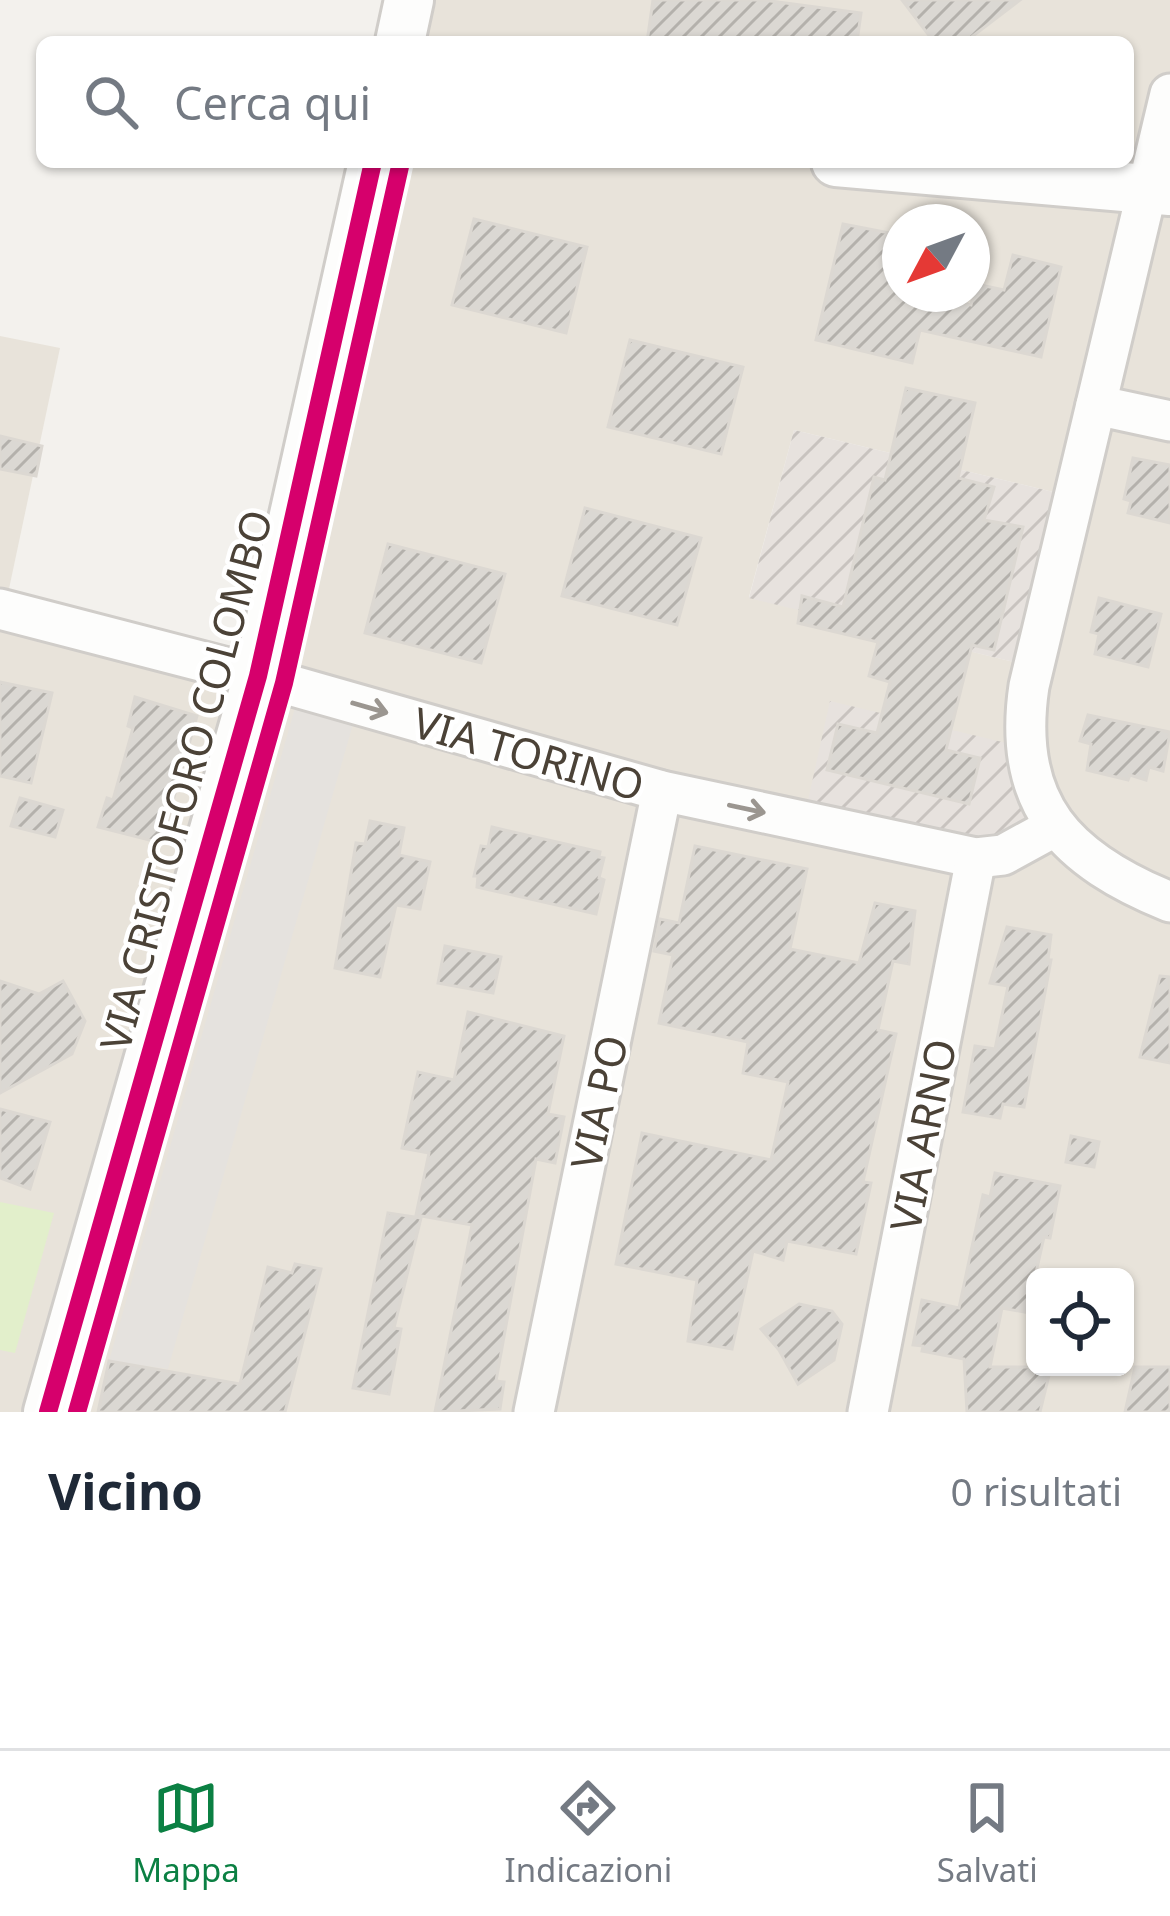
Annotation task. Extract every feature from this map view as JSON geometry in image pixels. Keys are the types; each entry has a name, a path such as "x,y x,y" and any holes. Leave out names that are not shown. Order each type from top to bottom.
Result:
{"street":[{"path":"401,36 409,0"},
{"path":"1170,94 1158,190 1096,405 1025,711 1030,771 1056,826 1100,869 1170,902"},
{"name":"VIA CRISTOFORO COLOMBO","path":"48,1412 258,676 372,168"},
{"path":"905,168 1158,190"},
{"path":"1096,405 1170,421"},
{"name":"VIA TORINO","path":"0,609 258,676 662,791 976,858"},
{"name":"VIA PO","path":"534,1412 662,791"},
{"path":"976,858 1004,855 1056,826"},
{"name":"VIA ARNO","path":"868,1412 976,858"}],"shaded area":[{"path":"414,0 1170,0 1170,186 960,168 1134,168 1134,36 405,36"},
{"path":"376,168 851,168 1140,194 1070,496 794,430 749,597 1030,666 1050,824 1170,906 1170,1412 58,1412"},
{"path":"1151,195 1170,197 1170,898 1061,822 1030,728"},
{"path":"0,336 60,348 6,603 0,602"},
{"path":"794,430 1070,496 1030,666 749,598"},
{"path":"0,615 249,681 28,1412 0,1412"},
{"path":"830,701 1023,747 1050,824 1006,848 805,814"},
{"path":"295,708 353,724 168,1369 109,1361"}],"green space":[{"path":"0,1202 54,1213 15,1353 0,1350"}],"building":[{"path":"653,0 763,0 861,13 858,36 648,36"},
{"path":"902,0 1020,0 973,36 929,36"},
{"path":"474,219 587,247 566,333 452,305"},
{"path":"843,224 882,232 882,312 990,312 990,287 1004,290 1013,255 1061,267 1041,357 920,330 912,363 816,340"},
{"path":"630,340 743,367 721,454 608,427"},
{"path":"906,388 975,403 958,478 994,487 984,520 1023,527 994,650 972,645 946,750 980,758 969,804 827,770 838,724 877,733 890,682 869,676 878,642 798,623 802,596 843,607 874,477 885,480"},
{"path":"0,436 42,446 36,476 0,469"},
{"path":"1133,458 1170,465 1170,523 1128,513 1131,501 1124,499"},
{"path":"585,508 701,538 677,625 562,596"},
{"path":"388,544 505,574 481,663 365,633"},
{"path":"1099,598 1161,614 1148,667 1095,654 1099,634 1091,632"},
{"path":"0,682 52,693 31,783 0,776"},
{"path":"135,697 197,716 161,843 98,827 107,798 113,800 133,728 128,726"},
{"path":"1088,715 1170,732 1163,771 1149,767 1146,780 1130,775 1128,780 1087,770 1091,744 1080,741"},
{"path":"20,798 63,810 55,837 11,826"},
{"path":"370,821 404,828 399,855 430,862 420,909 396,905 380,977 335,968 356,843 365,844"},
{"path":"492,827 600,852 599,857 604,858 599,878 604,880 596,914 477,887 478,876 474,876 481,846 488,847"},
{"path":"695,846 807,869 790,949 859,963 875,903 915,911 909,964 893,961 878,1030 896,1034 863,1182 871,1183 856,1254 787,1241 783,1260 753,1251 732,1349 688,1341 697,1280 616,1264 642,1133 771,1160 788,1082 743,1073 748,1042 659,1023 673,955 654,951 660,919 679,923"},
{"path":"1007,927 1051,935 1051,960 1024,1107 1003,1104 1000,1118 963,1112 975,1046 995,1049 1008,986 990,983"},
{"path":"445,946 501,957 493,993 438,983"},
{"path":"1160,976 1170,977 1170,1063 1140,1057"},
{"path":"0,981 39,994 63,981 85,1021 72,1054 0,1093"},
{"path":"468,1012 564,1036 548,1114 564,1117 555,1163 536,1159 496,1381 504,1382 500,1409 435,1412 472,1225 416,1215 429,1153 402,1148 418,1072 454,1080"},
{"path":"0,1109 50,1122 30,1189 0,1178"},
{"path":"1071,1136 1099,1142 1094,1167 1066,1162"},
{"path":"995,1173 1060,1186 1050,1238 1044,1237 1037,1268 1026,1268 1026,1312 1002,1308 990,1367 1026,1367 1026,1376 1049,1376 1040,1412 967,1412 964,1359 913,1345 922,1300 959,1308 983,1195 990,1197"},
{"path":"388,1213 421,1218 394,1328 401,1329 389,1394 353,1388"},
{"path":"295,1264 321,1269 285,1412 98,1412 109,1361 240,1384 268,1267 292,1273"},
{"path":"799,1304 832,1311 842,1324 834,1360 798,1384 761,1329"},
{"path":"1135,1367 1170,1367 1170,1412 1125,1412"}],"cycle path":[{"path":"48,1412 258,676 372,168"},
{"path":"77,1412 284,683 400,168"}]}
